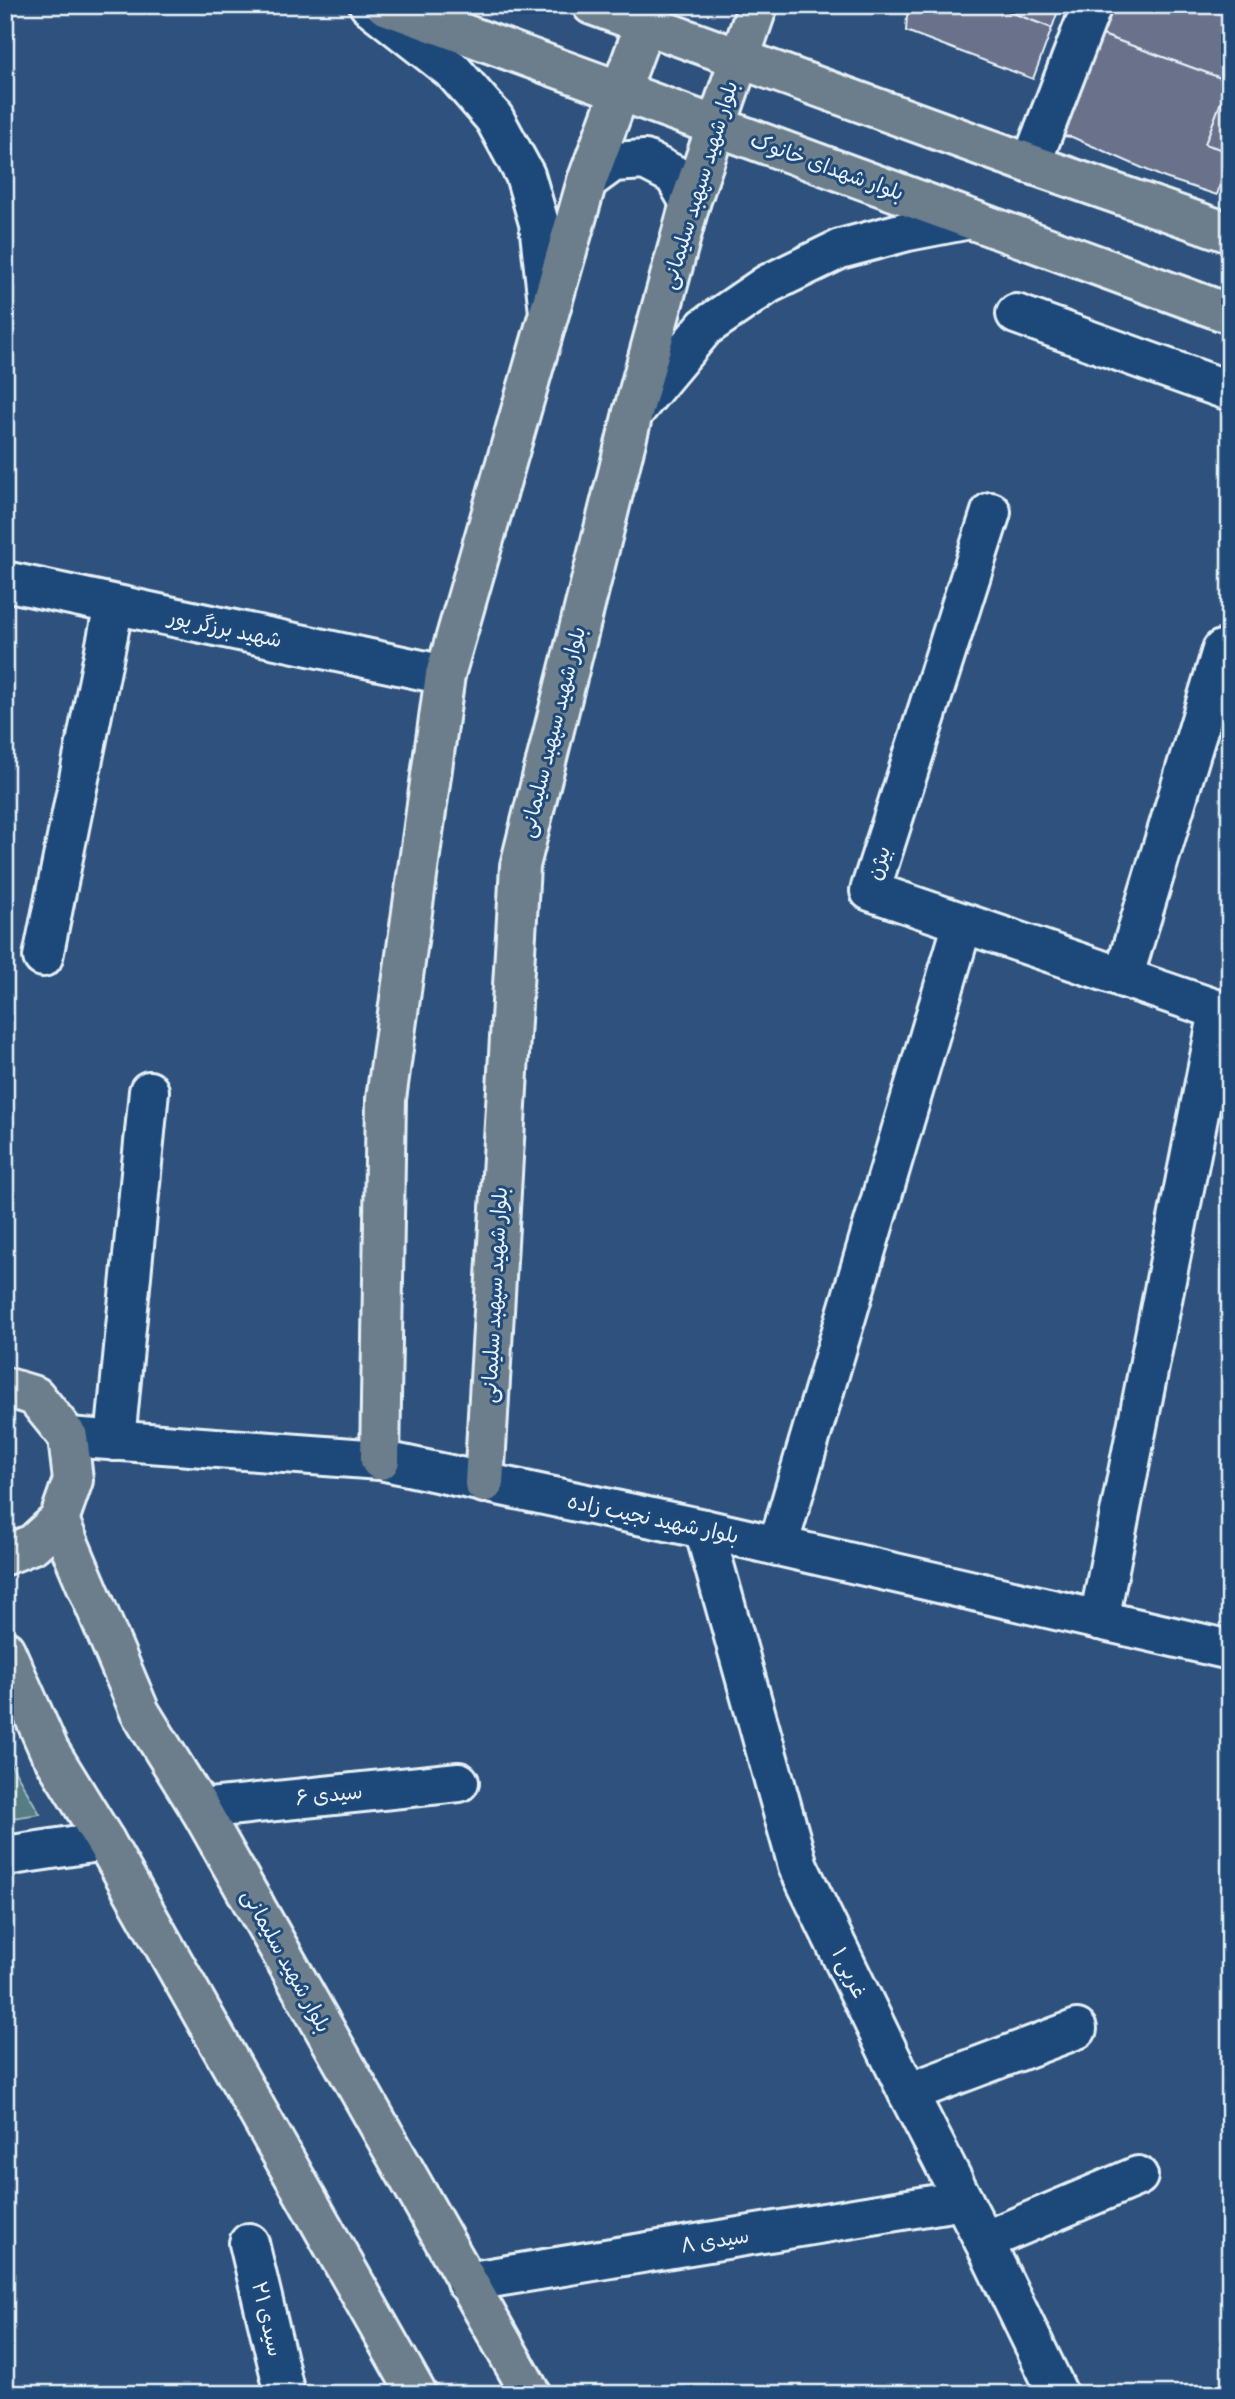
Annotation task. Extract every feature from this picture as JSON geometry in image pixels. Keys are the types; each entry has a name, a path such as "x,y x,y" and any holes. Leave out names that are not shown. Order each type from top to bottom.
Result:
{"main road":[{"name":"بلوار شهدای خانوک","path":"385,5 1230,314"},
{"path":"592,5 648,15 739,59 1230,233"},
{"name":"بلوار شهید سپهبد سلیمانی","path":"484,1483 520,866 633,413 690,203 758,5"},
{"path":"380,1460 386,1099 445,675 587,181 648,15"},
{"path":"5,1387 35,1396 68,1437 73,1480 59,1520 33,1544 5,1555"},
{"name":"بلوار شهید سلیمانی","path":"59,1520 140,1712 200,1809 531,2394"},
{"path":"5,1650 48,1750 105,1841 416,2394"}],"street":[{"path":"369,5 453,71 494,118 526,175 539,223 548,312"},
{"path":"1031,164 1092,5"},
{"path":"587,181 613,162 645,160 674,175 690,203"},
{"path":"633,413 705,327 768,284 840,248 970,219"},
{"path":"1016,314 1230,391"},
{"name":"بیژن","path":"991,512 870,891 1225,1012"},
{"name":"شهید برزگر پور","path":"5,581 445,675"},
{"path":"43,957 114,606"},
{"path":"1124,978 1222,650"},
{"path":"778,1546 962,923"},
{"path":"1099,1620 1225,1012"},
{"path":"115,1441 149,1091"},
{"name":"بلوار شهید نجیب زاده","path":"68,1437 380,1460 778,1546 1099,1620 1226,1655"},
{"name":"غربی ۱","path":"704,1529 797,1866 1058,2394"},
{"name":"سیدی ۶","path":"200,1809 459,1782"},
{"path":"5,1856 105,1841"},
{"path":"908,2093 1077,2029"},
{"path":"984,2241 1138,2176"},
{"name":"سیدی ۸","path":"466,2282 963,2200"},
{"name":"سیدی ۲۱","path":"249,2244 285,2394"}],"green space":[{"path":"5,1754 40,1814 5,1819"}],"building":[{"path":"911,5 992,5 1052,28 1033,79 906,31"},
{"path":"992,5 1060,5 1052,28"},
{"path":"1109,5 1210,5 1230,13 1229,81 1097,33"},
{"path":"1097,33 1229,81 1205,144 1230,152 1217,195 1165,178 1072,137 1062,136"},
{"path":"1230,81 1230,152 1205,144"}]}
